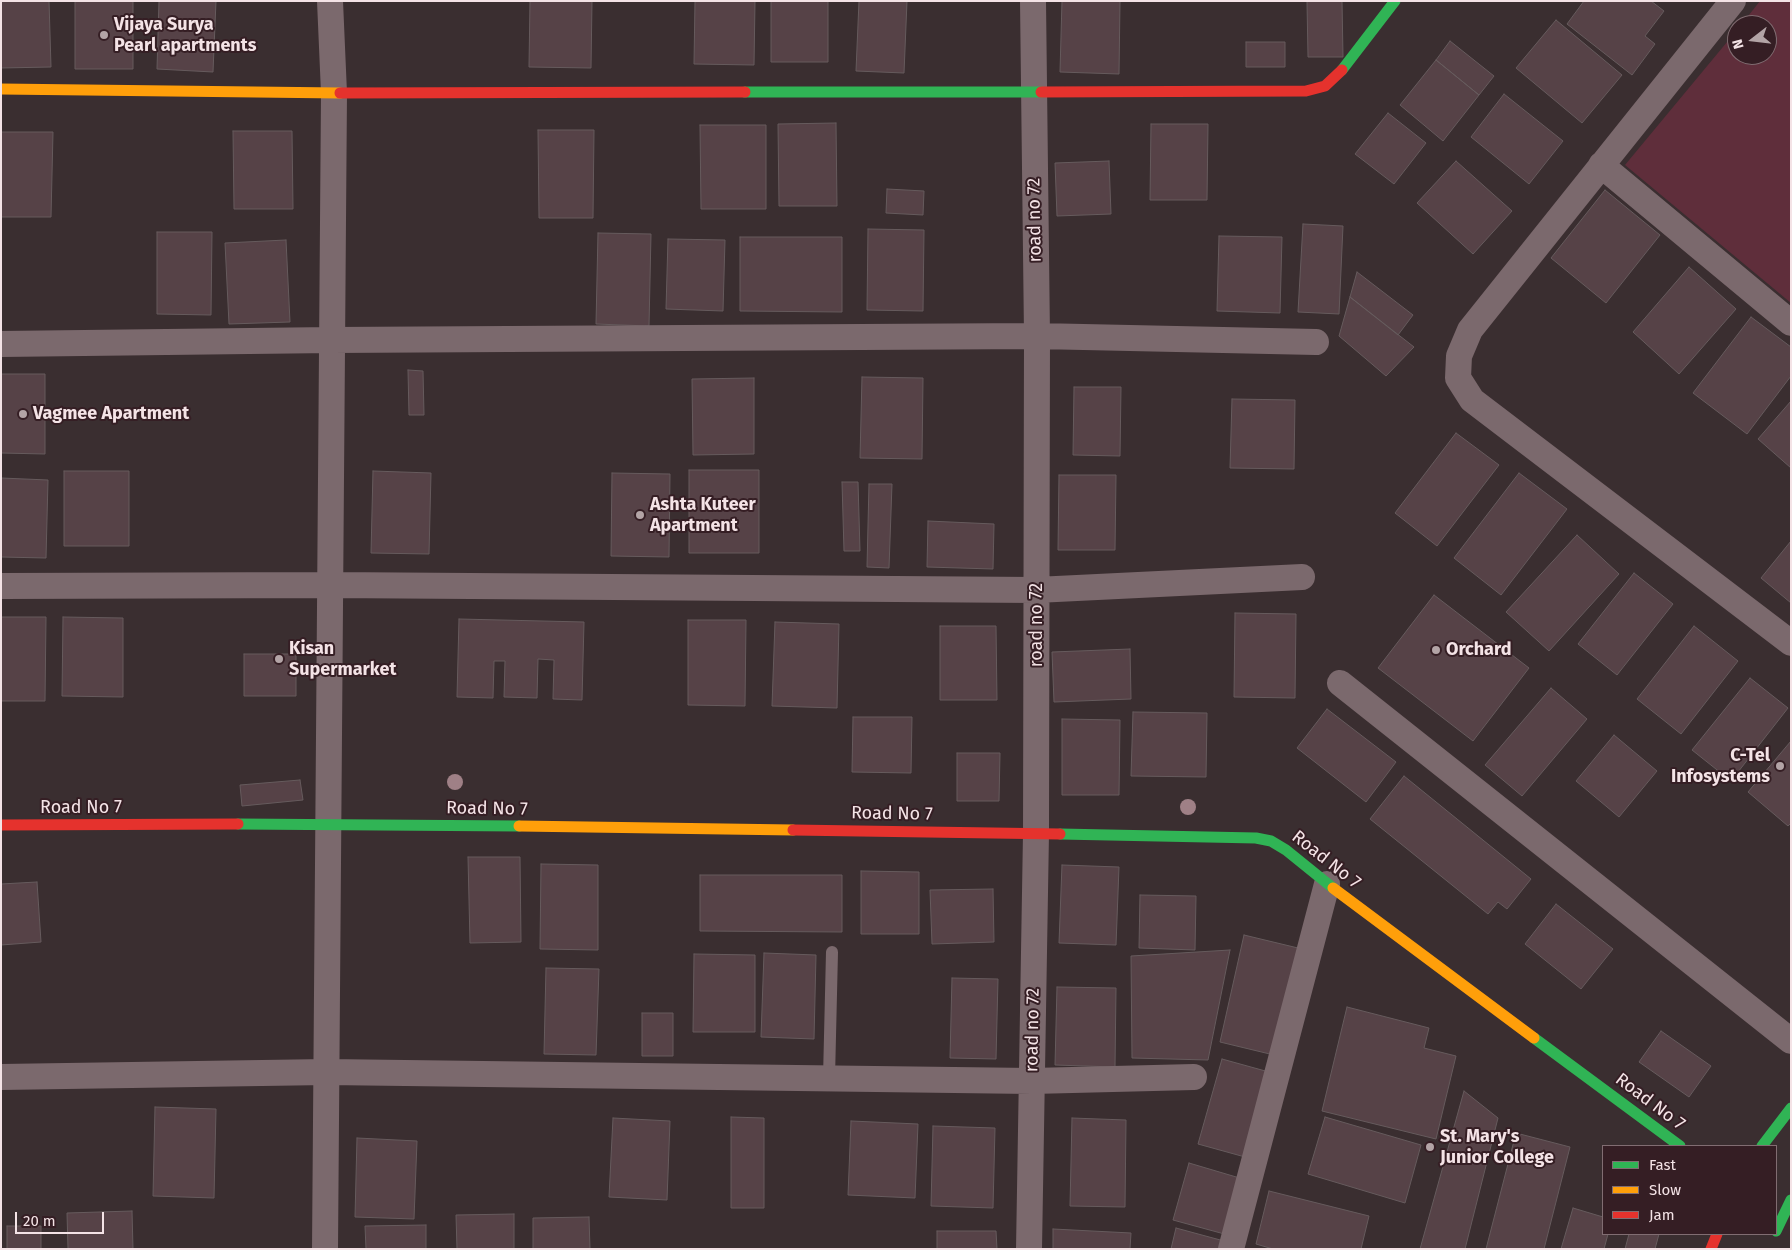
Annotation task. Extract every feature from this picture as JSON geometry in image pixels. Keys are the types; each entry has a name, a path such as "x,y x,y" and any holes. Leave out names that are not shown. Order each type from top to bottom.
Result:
{"street":[{"path":"325,1249 334,93 330,1"},
{"name":"road no 72","path":"1029,1249 1036,833 1037,336 1033,1"},
{"path":"1,90 334,93 1306,91 1325,86 1339,74 1395,1"},
{"path":"1733,1 1470,330 1459,356 1458,378 1472,400 1791,643"},
{"path":"1602,165 1791,323"},
{"path":"1,344 1037,336 1316,342"},
{"path":"1,586 330,585 1036,590 1302,577"},
{"path":"1340,683 1791,1041"},
{"name":"Road No 7","path":"1,826 328,824 1036,833 1256,838 1271,841 1286,850 1327,884 1679,1145"},
{"path":"1231,1249 1327,884"},
{"path":"1,1077 327,1072 1032,1082 1194,1077"},
{"path":"1763,1145 1791,1108"},
{"path":"1711,1249 1717,1235"}],"lane":[{"path":"829,1078 832,952"}],"shaded area":[{"path":"1760,1 1791,1 1791,303 1625,165 1727,42 1727,65 1777,65 1777,15 1749,15"}],"building":[{"path":"1,1 49,1 51,67 1,68"},
{"name":"Vijaya Surya Pearl apartments","path":"75,1 133,1 133,69 75,69"},
{"path":"159,1 216,1 213,72 157,69"},
{"path":"530,1 592,1 591,68 529,67"},
{"path":"695,1 755,1 754,65 694,64"},
{"path":"771,1 828,1 828,62 771,62"},
{"path":"859,1 907,1 904,73 856,71"},
{"path":"1062,1 1120,1 1119,74 1060,72"},
{"path":"1307,1 1342,1 1343,57 1308,57"},
{"path":"1584,1 1651,1 1664,11 1645,36 1655,44 1632,75 1567,24"},
{"path":"1556,20 1622,75 1582,123 1516,68"},
{"path":"1450,41 1494,76 1479,95 1436,60"},
{"path":"1246,42 1285,42 1285,67 1246,67"},
{"path":"1436,60 1479,95 1443,141 1400,105"},
{"path":"1504,94 1563,141 1529,184 1471,137"},
{"path":"1388,113 1426,143 1394,184 1355,154"},
{"path":"836,123 837,206 779,206 778,124"},
{"path":"1151,124 1208,124 1207,200 1150,200"},
{"path":"700,125 766,125 766,209 701,209"},
{"path":"538,130 594,130 593,218 539,218"},
{"path":"233,131 292,131 293,209 234,209"},
{"path":"1,132 53,132 51,217 1,217"},
{"path":"1109,161 1111,214 1057,216 1055,163"},
{"path":"1456,161 1512,211 1473,254 1417,203"},
{"path":"887,189 924,191 923,215 886,213"},
{"path":"1605,190 1660,235 1606,303 1551,258"},
{"path":"1303,224 1343,226 1339,314 1298,312"},
{"path":"868,229 924,230 923,311 867,310"},
{"path":"157,232 212,232 211,315 157,314"},
{"path":"598,233 651,234 649,326 596,324"},
{"path":"1219,236 1282,237 1280,313 1217,311"},
{"path":"740,237 842,237 842,312 740,311"},
{"path":"668,239 725,240 723,311 666,309"},
{"path":"286,240 290,322 229,324 225,243"},
{"path":"1689,267 1736,309 1679,374 1633,332"},
{"path":"1357,272 1413,315 1398,335 1350,297"},
{"path":"1350,297 1414,347 1386,376 1339,336"},
{"path":"1751,317 1791,347 1791,376 1747,434 1693,393"},
{"path":"408,370 423,371 424,415 409,415"},
{"name":"Vagmee Apartment","path":"1,374 45,374 45,454 1,453"},
{"path":"862,377 923,378 922,459 860,458"},
{"path":"754,378 754,454 693,455 692,379"},
{"path":"1074,387 1121,387 1120,456 1073,455"},
{"path":"1232,399 1295,400 1294,469 1230,468"},
{"path":"1791,401 1791,468 1758,439"},
{"path":"1456,433 1499,465 1437,546 1395,513"},
{"path":"689,470 759,470 759,553 689,553"},
{"path":"64,471 129,471 129,546 64,546"},
{"path":"373,471 431,473 429,554 371,553"},
{"name":"Ashta Kuteer Apartment","path":"612,473 670,474 669,557 611,556"},
{"path":"1519,473 1567,509 1501,595 1454,558"},
{"path":"1059,475 1116,475 1115,550 1058,550"},
{"path":"1,478 48,480 46,558 1,557"},
{"path":"842,482 858,482 860,551 844,551"},
{"path":"869,484 892,484 889,568 867,567"},
{"path":"928,521 994,524 993,569 927,567"},
{"path":"1577,535 1619,574 1549,651 1506,612"},
{"path":"1791,541 1791,603 1761,578"},
{"path":"1634,573 1673,604 1617,675 1578,644"},
{"path":"1434,595 1529,668 1473,741 1378,668"},
{"path":"1235,613 1296,614 1295,698 1234,697"},
{"path":"1,617 46,617 45,701 1,701"},
{"path":"63,617 123,618 123,697 62,696"},
{"path":"459,619 584,622 582,700 553,699 554,660 538,659 537,698 504,697 505,661 494,661 493,698 457,697"},
{"path":"688,620 746,620 745,706 688,705"},
{"path":"775,622 839,624 837,708 772,706"},
{"path":"940,626 996,626 997,700 940,700"},
{"path":"1694,626 1738,661 1681,734 1637,699"},
{"path":"1130,649 1131,699 1054,702 1052,652"},
{"path":"244,654 296,654 296,696 244,696"},
{"path":"1750,678 1788,708 1731,781 1692,750"},
{"path":"1551,688 1587,719 1522,796 1485,765"},
{"path":"1327,709 1396,762 1366,802 1297,748"},
{"path":"1133,712 1207,713 1206,777 1131,776"},
{"path":"853,717 912,717 911,773 852,772"},
{"path":"1062,719 1120,720 1119,795 1062,795"},
{"path":"1614,735 1657,771 1619,817 1576,781"},
{"name":"C-Tel Infosystems","path":"1791,741 1791,823 1788,826 1748,792"},
{"path":"957,753 1000,753 999,801 957,801"},
{"path":"1404,776 1531,879 1507,909 1498,902 1488,914 1370,819"},
{"path":"300,780 303,800 242,806 240,785"},
{"path":"468,857 520,857 521,942 470,943"},
{"path":"541,864 598,865 598,950 540,949"},
{"path":"1062,865 1119,867 1116,945 1059,943"},
{"path":"861,871 919,872 919,934 861,934"},
{"path":"700,875 842,875 842,932 700,931"},
{"path":"37,882 41,942 1,945 1,884"},
{"path":"993,889 994,942 932,944 930,890"},
{"path":"1140,895 1196,896 1195,950 1139,948"},
{"path":"1556,904 1613,949 1581,989 1525,944"},
{"path":"1244,935 1298,948 1274,1055 1220,1042"},
{"path":"1230,950 1208,1060 1132,1058 1131,956"},
{"path":"764,953 816,955 814,1039 761,1037"},
{"path":"694,954 755,955 755,1032 693,1032"},
{"path":"546,968 599,969 596,1055 544,1054"},
{"path":"952,978 998,979 996,1059 950,1058"},
{"path":"1057,987 1116,988 1115,1067 1055,1065"},
{"path":"1347,1007 1429,1028 1424,1048 1456,1056 1436,1139 1322,1111"},
{"path":"642,1013 673,1013 673,1056 642,1056"},
{"path":"1661,1031 1711,1066 1689,1097 1639,1062"},
{"path":"1222,1059 1269,1072 1245,1157 1198,1144"},
{"path":"1464,1091 1498,1118 1465,1249 1420,1249"},
{"path":"155,1107 216,1109 214,1198 153,1196"},
{"path":"731,1117 764,1118 764,1208 731,1208"},
{"path":"1325,1117 1421,1145 1405,1203 1308,1174"},
{"path":"613,1118 670,1121 667,1200 609,1197"},
{"path":"1072,1118 1126,1120 1125,1207 1070,1206"},
{"path":"851,1121 918,1124 915,1198 848,1195"},
{"path":"933,1126 995,1128 993,1208 931,1206"},
{"path":"1516,1133 1570,1147 1544,1249 1486,1249"},
{"path":"357,1138 417,1141 414,1219 355,1217"},
{"path":"1189,1163 1243,1179 1228,1235 1173,1220"},
{"path":"1269,1191 1369,1216 1361,1249 1273,1249 1256,1244"},
{"path":"1573,1208 1602,1217 1602,1235 1608,1235 1604,1249 1561,1249"},
{"path":"132,1211 133,1249 68,1249 67,1213"},
{"path":"514,1214 514,1249 457,1249 456,1215"},
{"path":"589,1217 590,1249 533,1249 533,1218"},
{"path":"426,1225 426,1249 366,1249 365,1226"},
{"path":"7,1226 41,1226 41,1249 7,1249"},
{"path":"1176,1228 1224,1241 1222,1249 1171,1249"},
{"path":"1053,1229 1131,1233 1130,1249 1053,1249"},
{"path":"937,1231 996,1231 997,1249 937,1249"},
{"path":"1629,1235 1659,1235 1655,1249 1625,1249"}],"traffic: fast":[{"path":"1342,70 1395,1"},
{"path":"745,92 1041,92"},
{"path":"238,824 519,826"},
{"path":"1060,834 1256,838 1271,841 1286,850 1333,888"},
{"path":"1534,1038 1679,1145"},
{"path":"1763,1145 1791,1108"},
{"path":"1777,1229 1791,1200"}],"traffic: slow":[{"path":"1,89 340,93"},
{"path":"519,826 793,830"},
{"path":"1333,888 1534,1038"}],"traffic: jam":[{"path":"1041,92 1306,91 1325,86 1342,70"},
{"path":"340,93 745,92"},
{"path":"1,825 238,824"},
{"path":"793,830 1060,834"},
{"path":"1711,1249 1717,1235"}],"place":[{"name":"Vijaya Surya Pearl apartments","path":"104,35"},
{"name":"Vagmee Apartment","path":"23,414"},
{"name":"Ashta Kuteer Apartment","path":"640,515"},
{"name":"Orchard","path":"1436,650"},
{"name":"Kisan Supermarket","path":"279,659"},
{"name":"C-Tel Infosystems","path":"1780,766"},
{"name":"St. Mary's Junior College","path":"1430,1147"}]}
